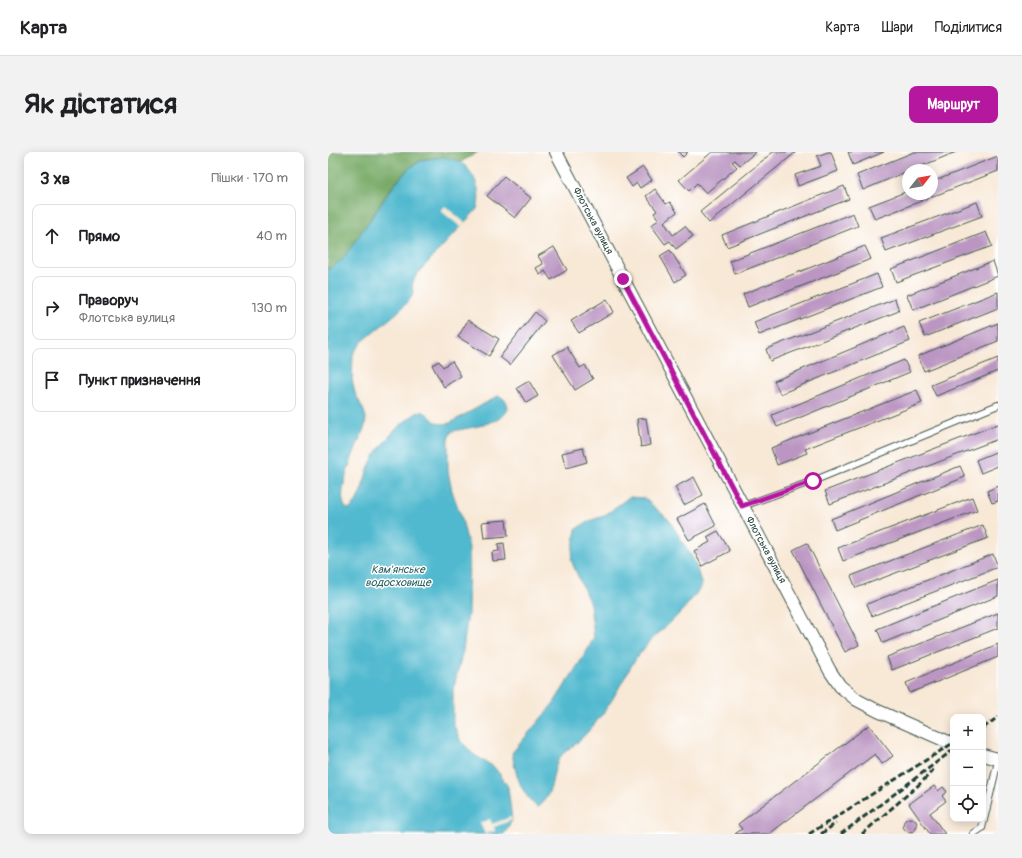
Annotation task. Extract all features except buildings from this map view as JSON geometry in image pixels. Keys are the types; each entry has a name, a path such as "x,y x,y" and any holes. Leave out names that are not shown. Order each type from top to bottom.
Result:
{"street":[{"name":"Флотська вулиця","path":"556,152 830,672 840,686 857,700 878,711 950,743"},
{"path":"986,756 998,760"}],"lane":[{"path":"742,506 813,481 998,405"},
{"path":"973,834 982,828 998,760"}],"green space":[{"path":"328,152 478,152 461,162 442,158 432,158 422,160 411,167 400,177 390,190 343,259 328,270"}],"water":[{"name":"Кам'янське водосховище","path":"444,157 462,163 471,173 477,184 479,196 477,209 418,273 413,282 413,292 411,298 399,311 362,342 353,354 352,380 355,393 366,418 365,426 348,469 343,493 343,502 347,509 350,509 360,494 370,464 379,449 406,420 414,415 421,411 436,422 444,424 450,423 498,396 503,398 507,403 508,409 505,414 497,420 479,426 453,431 450,434 448,440 448,471 452,491 461,516 469,548 468,613 463,650 453,690 453,723 460,740 473,754 494,767 508,787 512,820 504,834 328,834 328,270 342,260 393,187 409,168 423,160"},
{"path":"629,497 644,498 669,520 695,562 702,586 679,614 639,654 612,700 593,726 580,740 561,756 557,762 548,795 537,807 526,795 520,783 515,769 512,753 553,704 587,651 594,637 590,604 571,560 576,529 589,521 604,516"}],"pier":[{"path":"445,206 465,223 461,227 441,211"},
{"path":"511,817 512,820 494,827 495,831 485,834 480,823 490,819 492,824"}],"railway":[{"path":"986,726 998,717"},
{"path":"809,834 950,745"},
{"path":"841,834 950,752"},
{"path":"862,834 922,782 934,769"},
{"path":"821,834 836,823"}],"route":[{"path":"623,279 742,506 813,481"}]}
